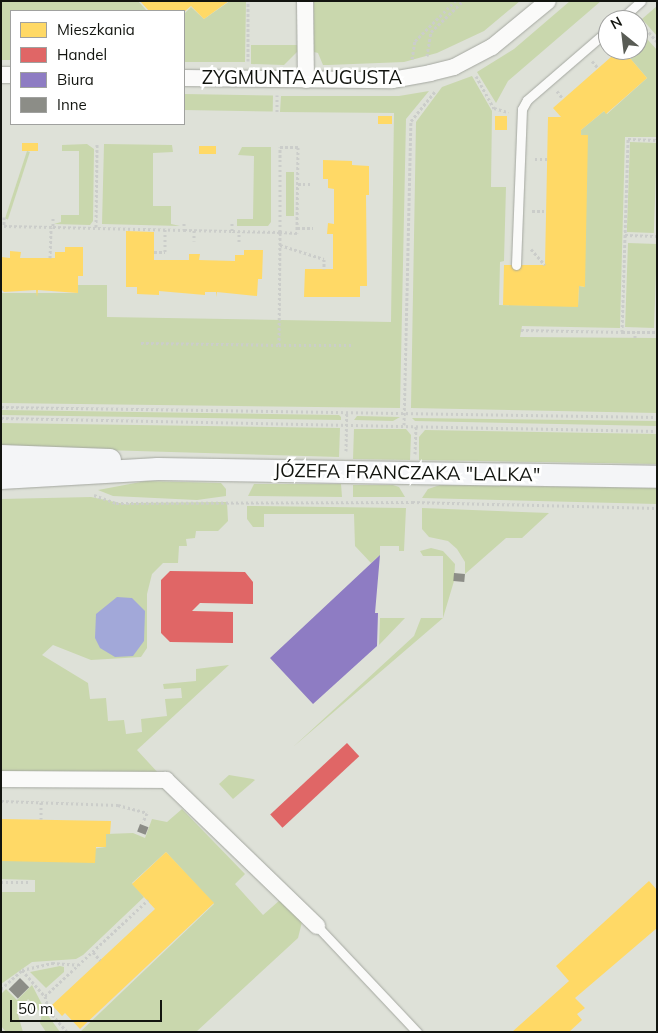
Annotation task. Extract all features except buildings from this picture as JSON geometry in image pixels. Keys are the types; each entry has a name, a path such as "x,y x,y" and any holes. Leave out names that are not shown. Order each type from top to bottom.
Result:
{"street":[{"path":"305,1 306,80"},
{"name":"ZYGMUNTA AUGUSTA","path":"185,78 392,80 413,77 454,67 474,58 517,29 548,1"},
{"name":"JÓZEFA FRANCZAKA \"LALKA\"","path":"1,456 110,460 158,469"},
{"name":"JÓZEFA FRANCZAKA \"LALKA\"","path":"1,478 158,469 657,477"},
{"path":"1,779 166,780 316,926"}],"lane":[{"path":"631,10 641,1"},
{"path":"516,265 520,115 527,100 598,39"},
{"path":"316,926 417,1032"}],"path":[{"path":"248,1 248,67"},
{"path":"413,77 412,48 415,41 455,1"},
{"path":"427,62 431,32 463,1"},
{"path":"648,32 657,42"},
{"path":"584,66 596,54"},
{"path":"590,60 598,68"},
{"path":"474,71 494,108 520,115"},
{"path":"549,96 563,84"},
{"path":"404,425 411,121 437,89 436,86"},
{"path":"556,90 563,99"},
{"path":"277,105 277,112"},
{"path":"622,332 628,139 657,140"},
{"path":"96,227 98,144"},
{"path":"4,217 2,226 96,227 239,232 280,232 297,233 298,148 280,147 280,232 280,244 279,345"},
{"path":"529,159 547,159"},
{"path":"298,184 313,184"},
{"path":"529,203 529,220"},
{"path":"529,211 546,211"},
{"path":"50,256 53,218"},
{"path":"184,223 184,230"},
{"path":"232,223 232,231"},
{"path":"297,228 312,228"},
{"path":"154,252 165,252 165,229"},
{"path":"194,230 194,241"},
{"path":"239,232 239,242"},
{"path":"625,235 657,236"},
{"path":"280,244 324,259 324,269"},
{"path":"528,246 545,265"},
{"path":"521,330 657,332"},
{"path":"635,332 635,338"},
{"path":"141,343 353,345"},
{"path":"1,407 657,417"},
{"path":"346,459 347,412"},
{"path":"1,418 657,430"},
{"path":"415,472 416,426"},
{"path":"90,494 116,502 412,502 657,508"},
{"path":"1,801 118,805 147,812 143,822"},
{"path":"41,802 41,820"},
{"path":"1,882 31,882"},
{"path":"45,996 148,900"},
{"path":"93,952 100,960"},
{"path":"1,989 22,970 52,962 79,965"},
{"path":"22,970 45,996 49,1011 67,1032"}],"green space":[{"path":"1,1 138,1 146,10 10,10 10,60 1,60"},
{"path":"230,1 246,1 245,62 185,62 185,13 191,7 204,19"},
{"path":"314,1 520,1 484,31 437,53 404,62 323,65 318,53 314,52"},
{"path":"570,1 601,1 508,81 496,103 477,72 514,49"},
{"path":"657,6 657,36 648,26 648,14"},
{"path":"648,40 657,50 657,137 625,137 620,328 522,326 520,337 657,338 657,413 411,408 416,122 442,87 472,76 492,111 491,187 506,187 504,261 500,262 499,305 578,306 579,286 584,287 581,130 604,111 607,114 647,78 632,60 648,60"},
{"path":"251,45 297,45 298,51 284,65 251,64"},
{"path":"429,91 406,119 400,408 1,403 1,293 78,293 78,285 107,285 107,317 391,322 394,113 280,112 281,96 399,96"},
{"path":"185,94 273,96 273,112 185,110"},
{"path":"630,142 657,143 654,233 627,232"},
{"path":"87,144 94,149 93,221 90,225 54,224 61,222 61,215 79,215 79,151 62,151 62,145"},
{"path":"104,144 172,145 173,152 153,153 153,206 171,206 171,224 180,226 102,224"},
{"path":"242,147 271,147 271,222 268,226 237,226 237,219 253,219 254,156 238,155"},
{"path":"27,151 30,152 8,219 5,219"},
{"path":"286,172 294,172 294,216 286,216"},
{"path":"628,243 657,244 654,328 625,327"},
{"path":"1,410 339,415 341,420 1,415"},
{"path":"357,416 400,417 393,421 354,420"},
{"path":"412,418 657,421 657,426 415,421"},
{"path":"1,423 340,428 339,457 1,447"},
{"path":"354,429 406,429 411,435 410,460 353,459"},
{"path":"425,430 657,434 657,464 419,460 419,437"},
{"path":"146,481 221,483 226,489 226,496 197,500 113,496 98,490"},
{"path":"254,484 341,484 342,497 248,496"},
{"path":"353,485 393,485 399,487 405,497 353,497"},
{"path":"440,485 657,488 657,504 422,498 428,489"},
{"path":"91,497 129,505 130,503 227,502 228,521 218,531 196,531 195,538 186,539 187,546 179,546 178,563 163,563 152,574 147,594 147,648 141,657 91,660 53,645 42,655 88,683 90,699 106,698 108,721 124,720 126,734 142,732 141,719 167,716 165,699 182,698 181,688 164,689 163,684 196,681 196,669 229,665 137,750 160,775 1,775 1,499"},
{"path":"247,506 406,508 404,551 399,551 399,546 380,546 380,555 371,563 355,546 354,514 264,514 264,527 253,527 247,519"},
{"path":"422,508 549,513 522,538 506,538 465,574 465,562 457,549 448,541 429,537 422,529"},
{"path":"431,548 443,551 455,564 454,581 443,618 443,556 423,556 420,551"},
{"path":"380,618 405,618 379,645"},
{"path":"421,618 443,618 293,747 414,636"},
{"path":"229,775 255,780 233,799 219,784"},
{"path":"182,809 245,874 235,884 263,915 280,900 302,922 298,938 196,1032 80,1032 214,904 166,852 132,883 144,897 83,955 76,959 32,962 1,984 1,892 35,892 35,880 1,879 1,861 106,847 106,834 133,833 145,838 152,819 167,822"},
{"path":"60,966 64,967 64,972 46,988 30,972"},
{"path":"32,985 47,1014 60,1032 46,1032 40,1023 42,1014 28,999 18,1015 23,1032 6,1032 1,1026 1,994 6,989 17,1000"}],"water":[{"path":"117,597 132,598 145,611 144,641 133,656 115,657 100,648 95,638 96,614"}]}
